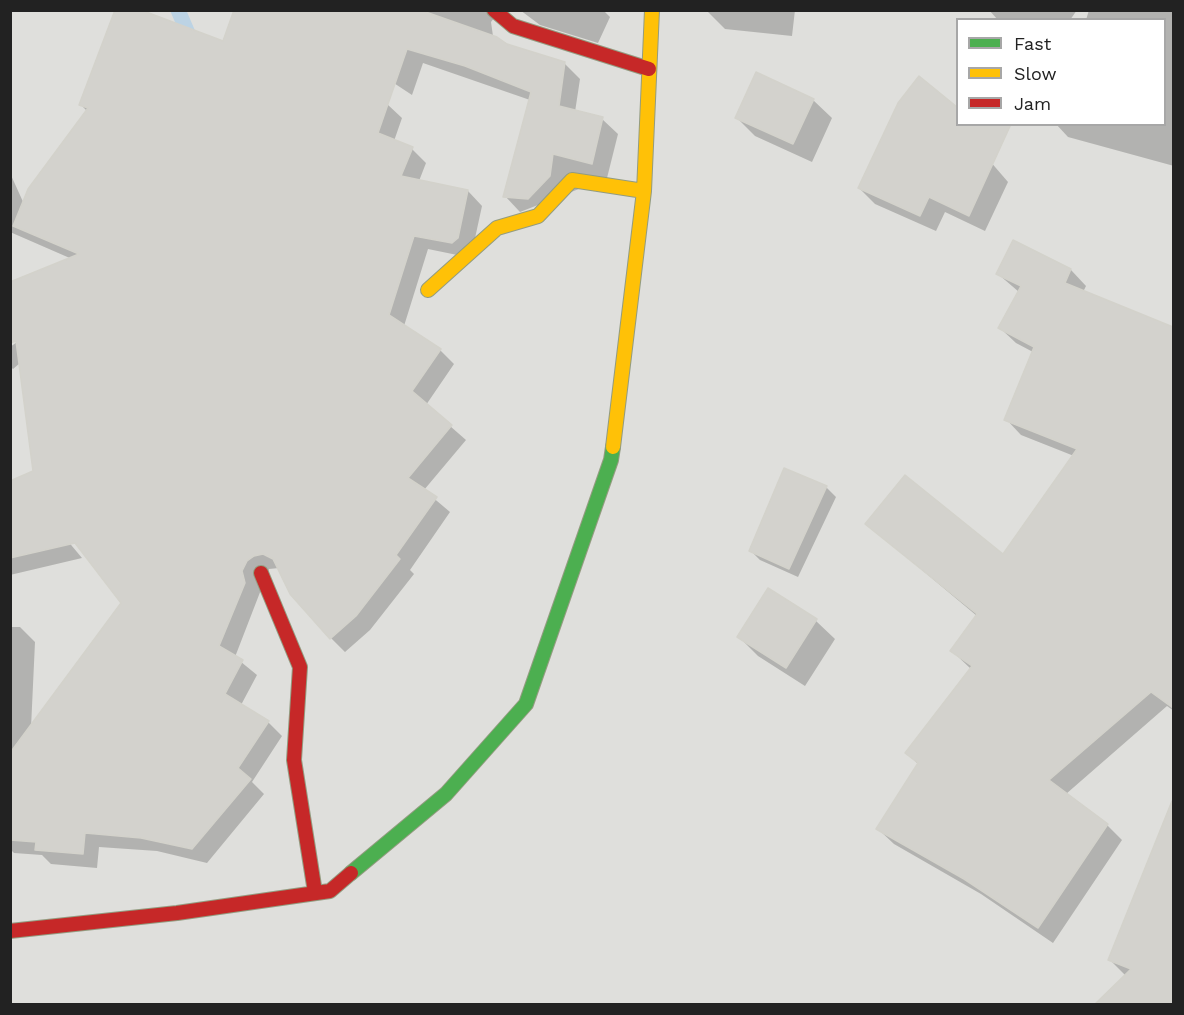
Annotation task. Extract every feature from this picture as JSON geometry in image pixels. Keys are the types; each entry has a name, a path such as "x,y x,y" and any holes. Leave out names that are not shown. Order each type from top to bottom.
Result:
{"main road":[{"path":"494,10 513,26 649,69"},
{"path":"10,931 177,913 330,891 446,794 526,704 611,460 644,190 652,10"},
{"path":"428,290 497,228 538,216 572,180 644,190"},
{"path":"261,573 300,668 294,760 315,892"}],"shaded area":[{"path":"11,11 1173,11 1173,1004 11,1004"}],"building":[{"path":"115,10 141,10 223,41 234,10 420,10 497,37 507,44 565,62 559,106 603,117 592,164 553,154 550,176 528,199 503,197 531,92 465,66 407,49 378,133 413,147 401,176 468,190 458,238 452,243 414,236 389,315 441,349 412,391 452,425 408,478 437,497 396,555 400,559 356,616 330,639 290,594 273,559 263,554 247,561 242,571 245,583 219,646 243,660 225,694 269,721 238,768 251,779 192,849 141,838 85,833 83,854 35,850 36,842 10,840 10,753 121,603 75,543 10,558 10,481 33,471 16,341 10,343 10,282 79,254 13,226 28,189 88,108 79,105"},
{"path":"756,72 814,99 793,144 735,118"},
{"path":"919,76 956,106 956,126 1010,126 969,216 929,197 920,216 858,188 898,103"},
{"path":"1013,240 1071,269 1065,283 1173,327 1173,708 1151,692 1049,780 1108,824 1038,928 964,879 876,829 918,763 905,753 972,666 950,651 977,614 865,524 905,475 1003,554 1077,449 1004,420 1034,347 998,328 1021,286 996,274"},
{"path":"784,468 827,486 789,569 749,551"},
{"path":"768,588 817,619 786,668 737,637"},
{"path":"1172,801 1173,1005 1094,1005 1131,969 1108,960"}],"waterway":[{"path":"178,10 193,45"}],"traffic: fast":[{"path":"351,873 446,794 526,704 611,460 613,447"}],"traffic: slow":[{"path":"613,447 644,191 652,10"},
{"path":"428,290 497,228 538,216 572,180 644,191"}],"traffic: jam":[{"path":"494,10 513,26 649,69"},
{"path":"261,573 300,667 294,760 315,892"},
{"path":"10,931 177,913 330,891 351,873"}]}
